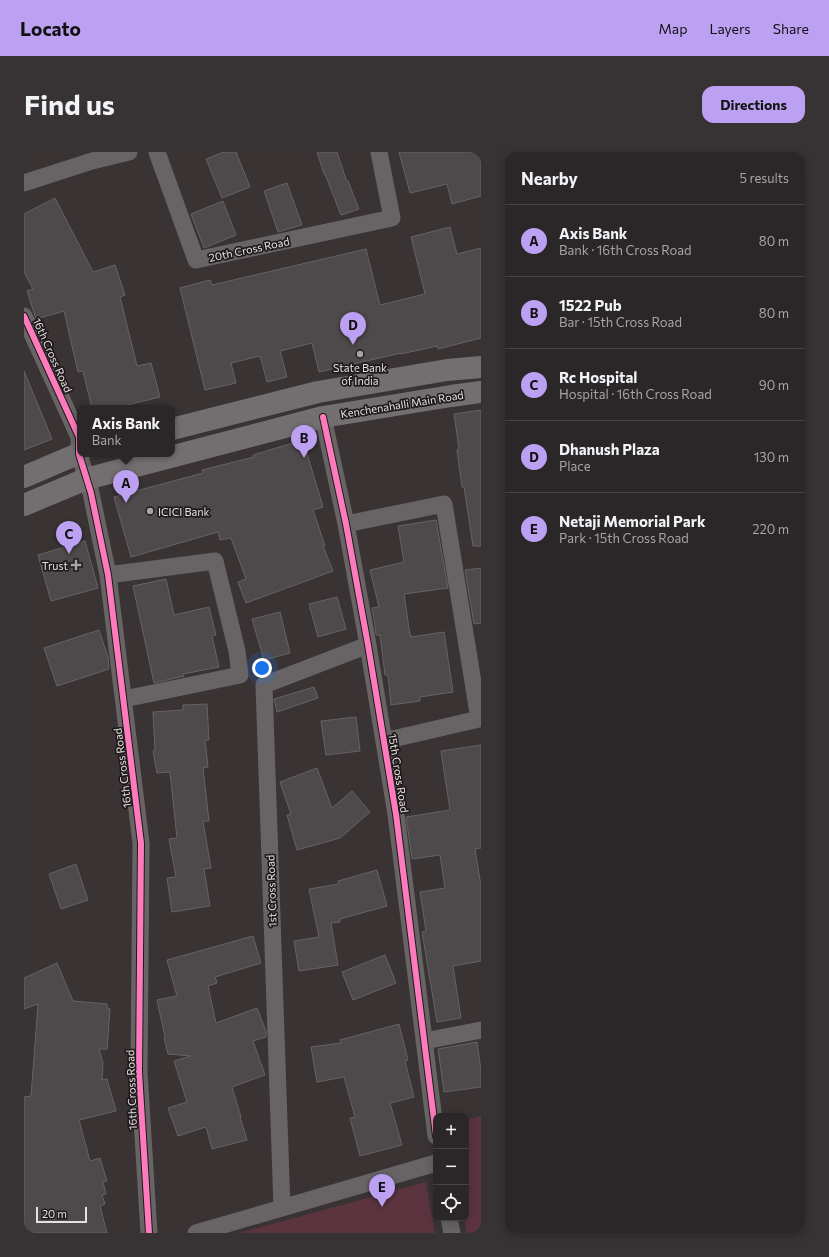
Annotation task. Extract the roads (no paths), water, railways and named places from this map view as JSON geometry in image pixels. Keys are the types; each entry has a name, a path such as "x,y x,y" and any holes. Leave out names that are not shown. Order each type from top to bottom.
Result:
{"main road":[{"path":"175,428 318,392 447,370 481,367"},
{"name":"Kenchenahalli Main Road","path":"175,456 324,417 481,392"},
{"path":"24,477 77,455"},
{"name":"Kenchenahalli Main Road","path":"24,505 86,479 170,457"}],"street":[{"path":"24,183 88,157 129,152"},
{"name":"20th Cross Road","path":"157,152 196,260 392,218 379,152"},
{"name":"16th Cross Road","path":"24,316 77,435"},
{"name":"15th Cross Road","path":"324,417 346,524 368,645 396,814 433,1113"},
{"name":"16th Cross Road","path":"80,457 91,493 108,575 141,843 139,1072 149,1233"},
{"path":"346,524 444,504 479,719 384,741"},
{"path":"108,575 215,561 237,651 240,675 124,699"},
{"name":"1st Cross Road","path":"282,1208 264,685 368,645"},
{"path":"424,1041 481,1030"},
{"path":"196,1233 433,1165"},
{"path":"450,1221 452,1233"}],"place":[{"name":"Dhanush Plaza","path":"353,345"},
{"name":"State Bank of India","path":"360,354"},
{"name":"1522 Pub","path":"304,458"},
{"name":"Axis Bank","path":"126,503"},
{"name":"ICICI Bank","path":"150,511"},
{"name":"Rc Hospital","path":"69,554"},
{"name":"Trust","path":"76,565"},
{"name":"Netaji Memorial Park","path":"382,1207"}]}
